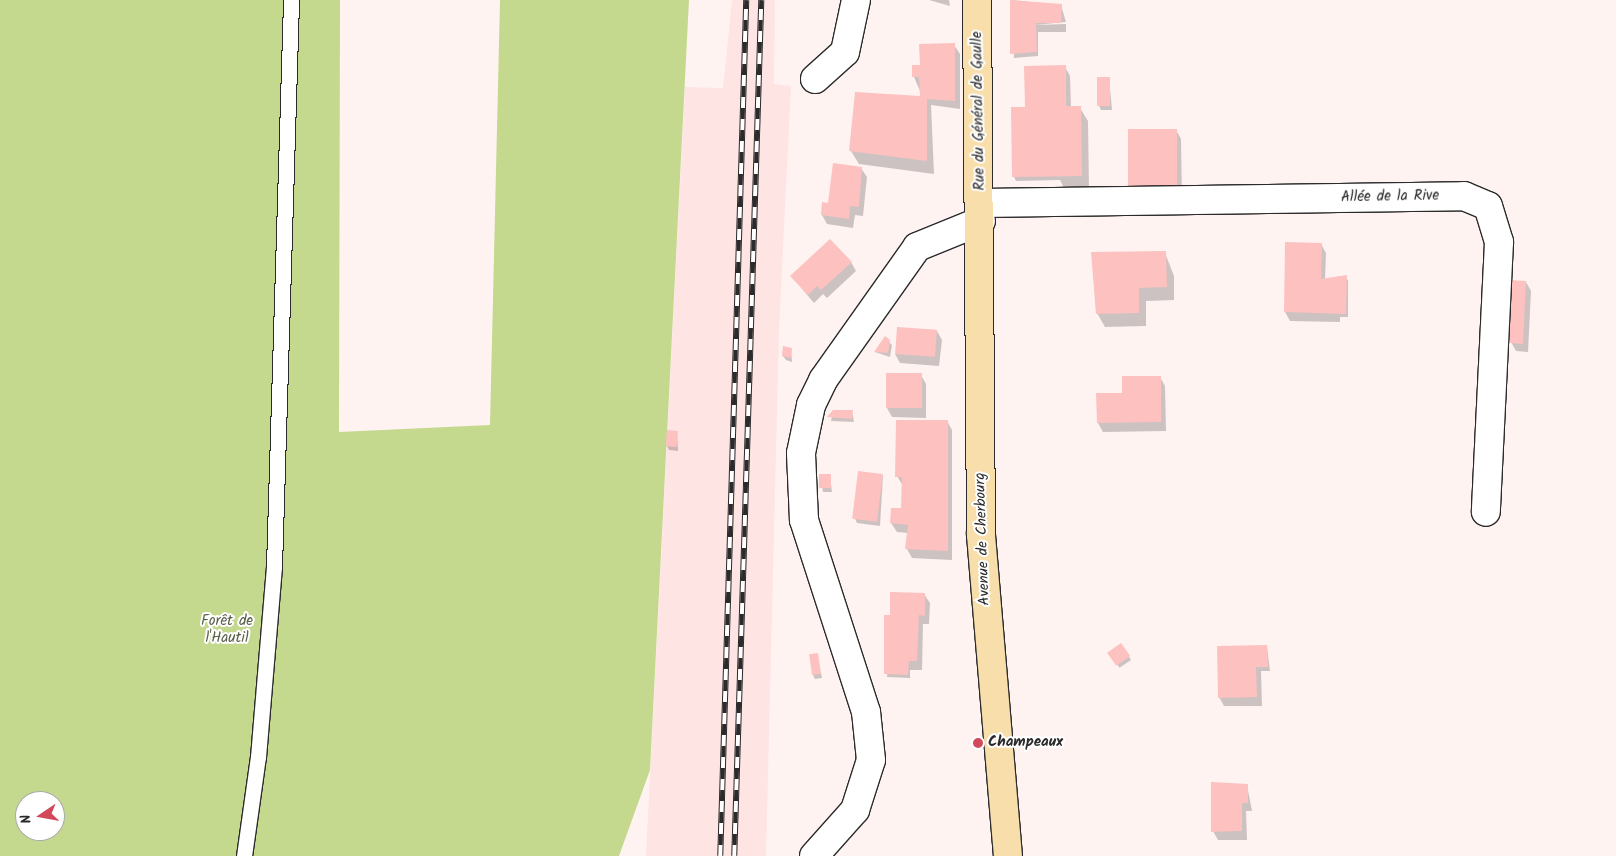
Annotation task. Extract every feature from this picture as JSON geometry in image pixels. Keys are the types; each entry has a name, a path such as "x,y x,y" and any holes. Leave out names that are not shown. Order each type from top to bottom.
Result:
{"main road":[{"name":"Rue du Général de Gaulle","path":"977,0 981,212"},
{"name":"Avenue de Cherbourg","path":"981,212 980,535 1008,856"}],"street":[{"path":"815,79 845,52 856,0"},
{"name":"Allée de la Rive","path":"981,212 1464,196 1488,206 1498,242 1486,512"},
{"path":"814,856 855,810 871,760 866,712 800,499 801,453 811,405 823,380 918,247 981,212"}],"lane":[{"path":"244,856 258,757 274,567 291,0"}],"shaded area":[{"path":"732,0 775,0 774,84 791,86 779,331 766,856 646,856 685,87 723,88"}],"green space":[{"name":"Forêt de l'Hautil","path":"0,0 340,0 339,432 490,425 500,0 689,0 650,770 619,856 0,856"}],"building":[{"path":"1010,0 1062,4 1061,23 1036,23 1037,52 1010,54"},
{"path":"955,43 955,101 927,99 927,161 849,151 855,92 920,96 919,77 912,77 912,65 920,65 919,44"},
{"path":"1066,65 1066,106 1081,106 1082,176 1012,177 1011,107 1025,107 1024,66"},
{"path":"1097,77 1110,77 1110,106 1097,106"},
{"path":"1128,129 1177,129 1177,191 1128,191"},
{"path":"833,163 862,167 859,207 850,206 849,219 821,215 822,202 828,203"},
{"path":"830,239 852,262 821,290 817,286 808,295 790,276"},
{"path":"1285,242 1322,243 1321,279 1347,275 1346,314 1284,312"},
{"path":"1166,251 1167,287 1139,288 1139,313 1096,314 1091,252"},
{"path":"1509,280 1526,281 1523,344 1510,343"},
{"path":"897,327 937,330 935,357 895,354"},
{"path":"885,336 890,340 888,353 874,352"},
{"path":"783,346 792,348 791,358 782,356"},
{"path":"886,373 922,373 922,408 886,408"},
{"path":"1122,376 1161,376 1161,422 1097,423 1096,393 1122,393"},
{"path":"833,410 853,410 852,419 827,417"},
{"path":"896,420 948,420 948,551 905,549 908,525 890,523 891,508 901,508 902,477 895,477"},
{"path":"667,430 678,431 677,447 666,446"},
{"path":"858,471 883,474 877,522 852,519"},
{"path":"819,474 831,474 831,488 819,488"},
{"path":"890,592 925,593 925,616 919,615 917,661 909,661 908,675 884,674 884,615 890,615"},
{"path":"1121,643 1130,656 1116,666 1107,653"},
{"path":"1267,645 1268,667 1256,667 1257,697 1218,698 1217,646"},
{"path":"818,653 821,674 812,675 809,654"},
{"path":"1211,782 1248,784 1248,803 1242,803 1242,831 1211,832"}],"railway":[{"path":"720,856 746,0"},
{"path":"734,856 761,0"}],"place":[{"name":"Champeaux","path":"978,743"}]}
